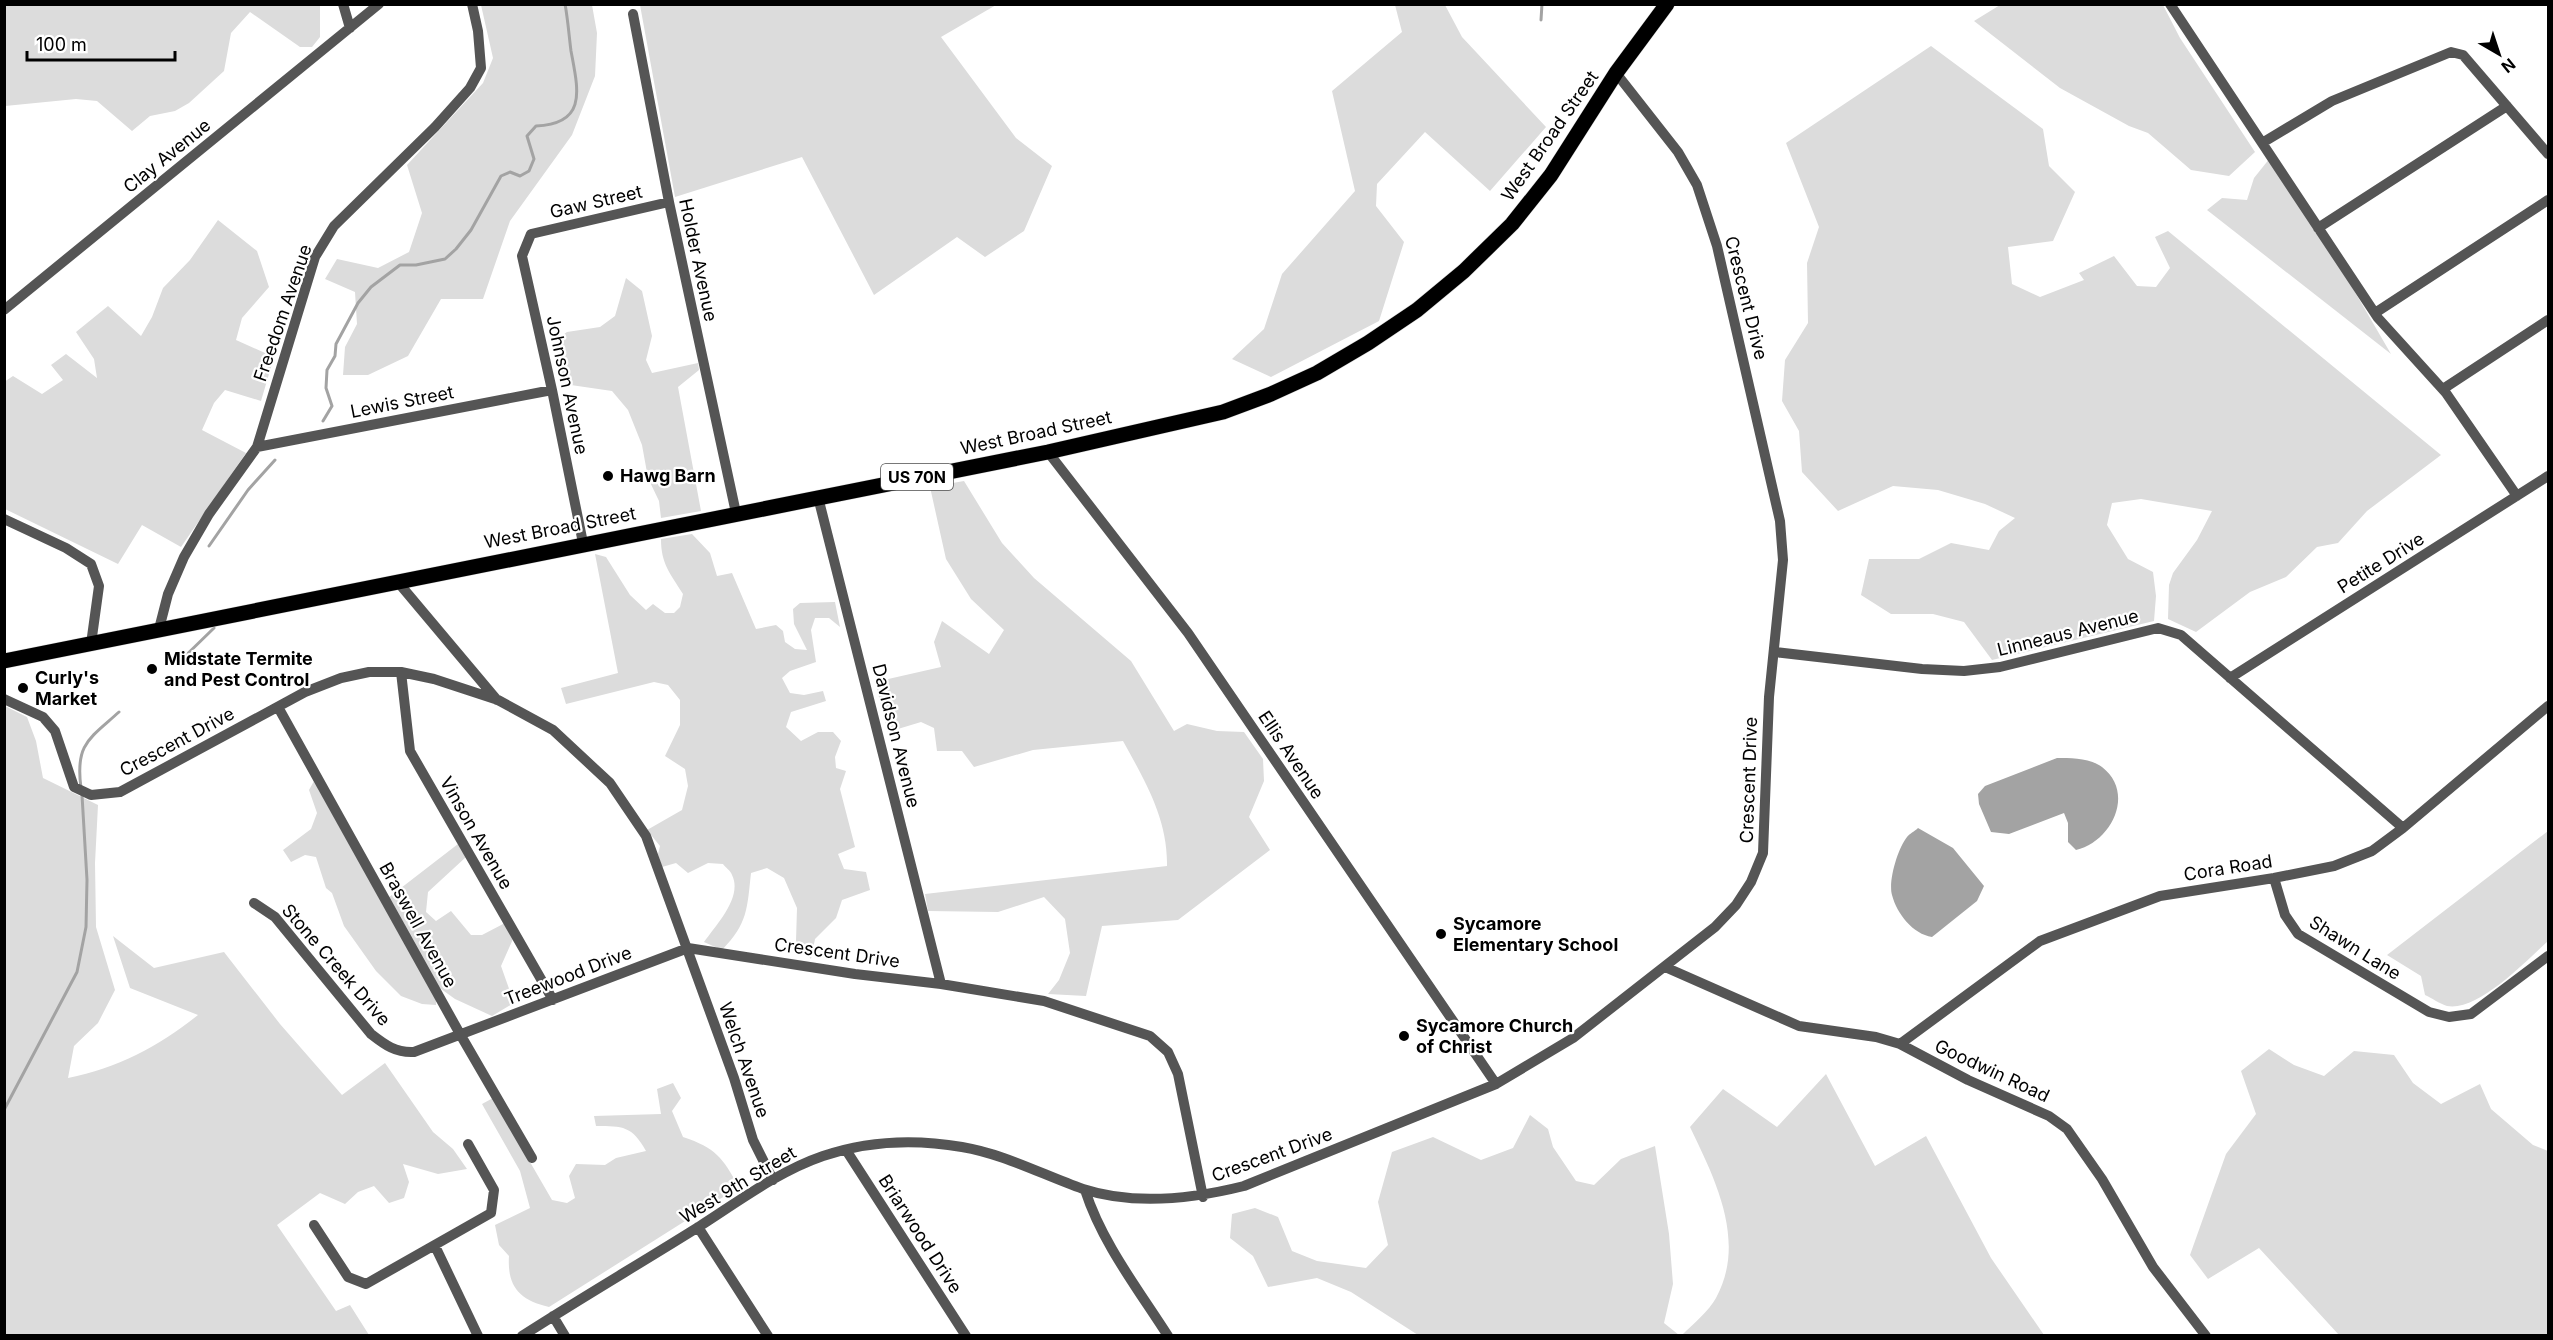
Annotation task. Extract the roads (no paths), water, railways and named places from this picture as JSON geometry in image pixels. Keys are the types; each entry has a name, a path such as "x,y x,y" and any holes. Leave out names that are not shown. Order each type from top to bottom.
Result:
{"main road":[{"name":"West Broad Street","path":"4,661 583,543 1048,452 1223,412 1271,394 1317,373 1388,330 1464,272 1512,224 1551,175 1616,73 1667,4"}],"street":[{"path":"343,4 350,28"},
{"name":"Clay Avenue","path":"4,310 379,4"},
{"name":"Freedom Avenue","path":"159,629 168,594 184,557 209,514 257,447 315,258 334,226 435,127 470,88 481,68 478,31 472,4"},
{"path":"2170,4 2375,313 2443,389 2517,496"},
{"name":"Holder Avenue","path":"633,14 669,202 736,513"},
{"path":"2262,143 2332,100 2451,52 2463,55 2548,154"},
{"name":"Crescent Drive","path":"4,699 43,717 55,731 74,787 91,795 120,792 305,692 341,678 369,672 401,672 434,679 498,700 553,730 610,783 646,836 688,948 1044,1001 1150,1036 1168,1052 1178,1074 1203,1197 1244,1186 1496,1084 1573,1038 1715,927 1736,905 1751,882 1763,853 1769,697 1783,560 1780,521 1717,246 1697,185 1678,152 1616,73"},
{"path":"2318,228 2507,106"},
{"path":"2375,313 2548,200"},
{"name":"Gaw Street","path":"531,234 669,202"},
{"name":"Johnson Avenue","path":"531,234 522,256 583,543"},
{"path":"2443,389 2548,320"},
{"name":"Lewis Street","path":"257,447 552,390"},
{"name":"Ellis Avenue","path":"1048,452 1188,633 1496,1084"},
{"name":"Petite Drive","path":"2230,678 2548,476"},
{"name":"Davidson Avenue","path":"818,497 941,984"},
{"path":"4,519 66,548 92,564 99,586 91,644"},
{"path":"397,581 498,700"},
{"name":"Linneaus Avenue","path":"1775,652 1922,669 1964,671 2000,668 2158,628 2181,635 2403,828"},
{"name":"Vinson Avenue","path":"401,672 410,751 553,1000"},
{"name":"Cora Road","path":"1900,1044 2040,941 2160,896 2334,866 2372,851 2403,828 2548,706"},
{"name":"Braswell Avenue","path":"278,707 460,1034 532,1158"},
{"name":"Shawn Lane","path":"2274,878 2285,915 2298,934 2429,1012 2449,1017 2471,1014 2548,956"},
{"name":"Stone Creek Drive","path":"254,903 275,917 371,1034 385,1045 402,1053 414,1052 460,1034"},
{"name":"Treewood Drive","path":"460,1034 688,948"},
{"name":"Welch Avenue","path":"688,948 753,1140 773,1180"},
{"name":"Goodwin Road","path":"1665,967 1799,1026 1876,1037 1900,1044 1968,1080 2049,1116 2067,1129 2102,1179 2153,1267 2206,1335"},
{"name":"West 9th Street","path":"522,1335 773,1180 823,1156 846,1150 887,1143 930,1143 964,1147 1012,1161 1085,1190 1153,1199 1203,1197"},
{"path":"314,1225 348,1277 366,1284 491,1213 494,1190 468,1144"},
{"name":"Briarwood Drive","path":"846,1150 966,1335"},
{"path":"1085,1190 1107,1242 1168,1335"},
{"path":"698,1227 768,1335"},
{"path":"435,1246 478,1335"},
{"path":"553,1316 565,1335"}],"waterway":[{"path":"323,421 332,406 326,388 327,370 335,356 336,344 358,303 371,287 400,265 416,265 445,259 471,230 501,176 510,172 520,176 529,171 534,159 527,136 536,126 553,124 564,119 572,111 577,91 565,4"},
{"path":"1541,20 1542,4"},
{"path":"209,546 248,490 275,460"},
{"path":"176,665 214,628"},
{"path":"81,788 82,752 92,736 119,712"},
{"path":"4,1110 77,972 86,927 87,880 82,795"}],"place":[{"name":"Hawg Barn","path":"608,476"},
{"name":"Midstate Termite and Pest Control","path":"152,669"},
{"name":"Curly's Market","path":"23,688"},
{"name":"Sycamore Elementary School","path":"1441,934"},
{"name":"Sycamore Church of Christ","path":"1404,1036"}]}
